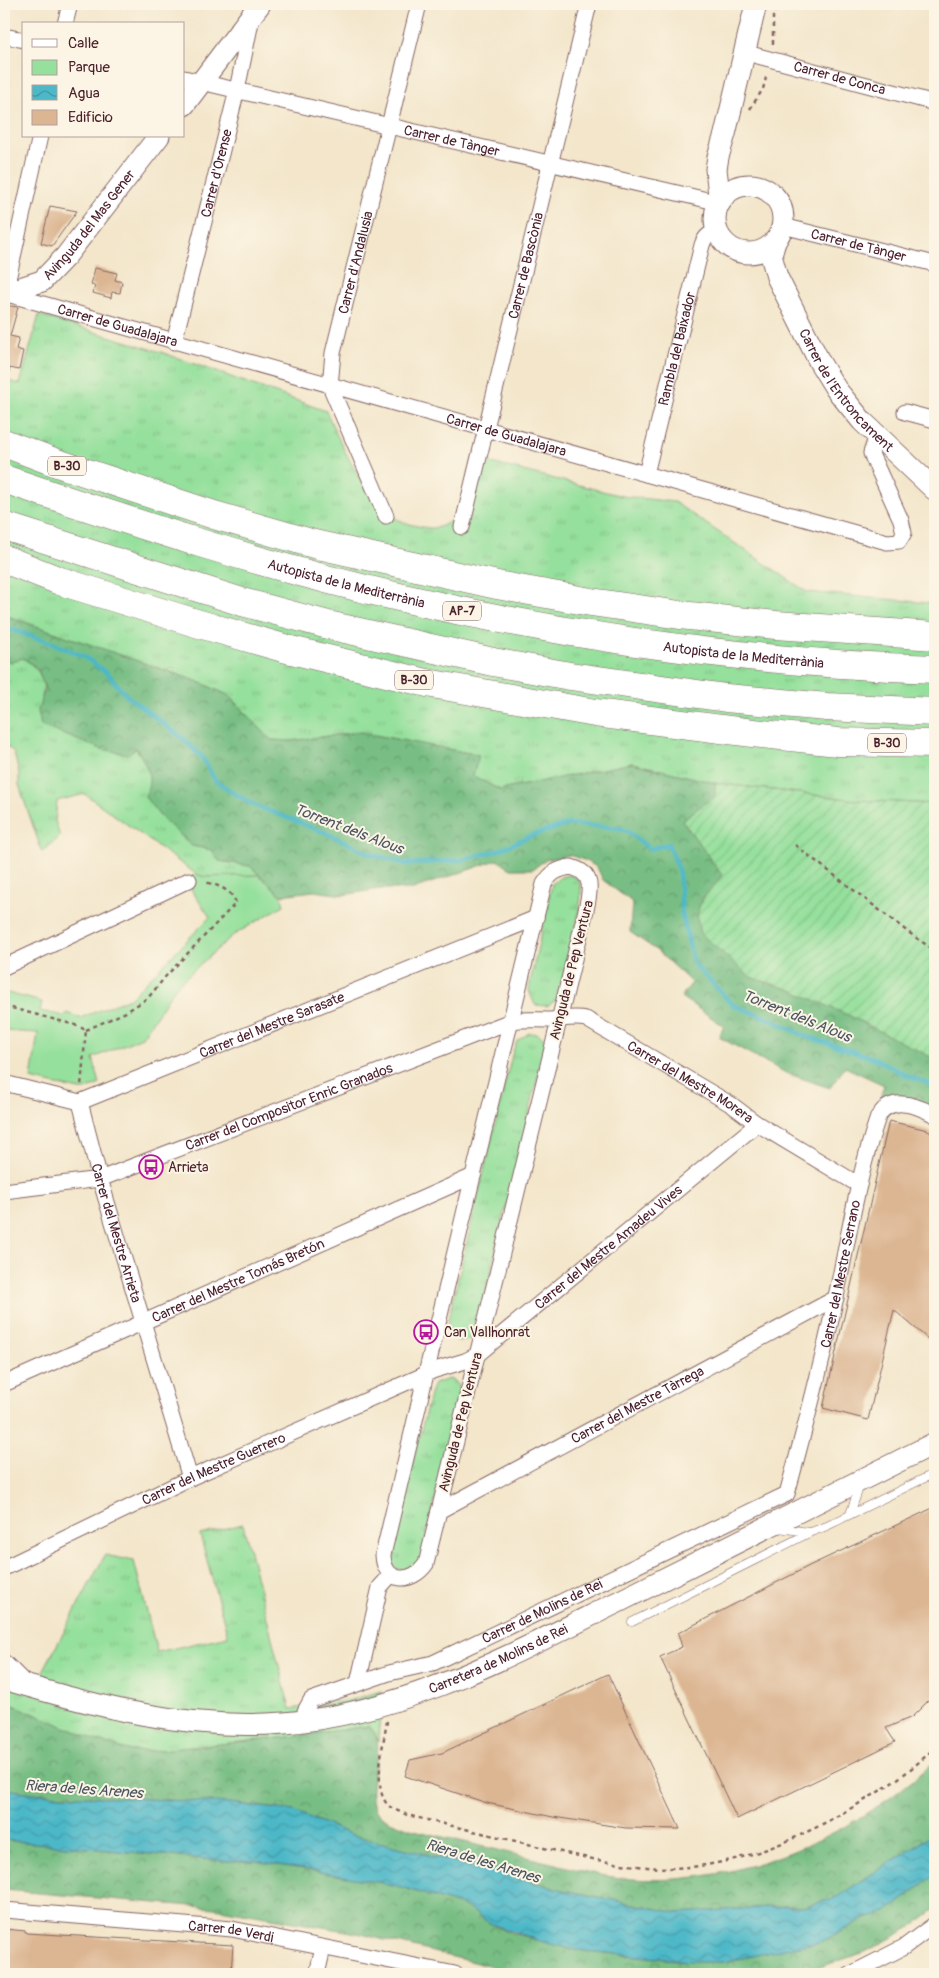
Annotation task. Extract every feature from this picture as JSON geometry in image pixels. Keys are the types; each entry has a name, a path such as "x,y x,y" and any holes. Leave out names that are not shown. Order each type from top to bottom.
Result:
{"highway":[{"path":"4,432 131,487"},
{"name":"B-30","path":"4,443 57,463 214,515 314,544 497,585 680,615 776,625 935,636"},
{"name":"Autopista de la Mediterrània","path":"4,479 165,534 286,568 489,617 615,640 715,653 866,667 935,669"},
{"path":"4,526 242,602 332,626 494,662 570,676 726,698 827,707 935,712"},
{"name":"B-30","path":"4,559 60,581 196,624 287,649 427,683 595,713 753,733 838,742 935,744"},
{"path":"4,568 60,581"}],"street":[{"path":"66,22 70,4"},
{"name":"Carrer d'Andalusia","path":"330,386 334,353 419,4"},
{"name":"Carrer de Bascònia","path":"462,527 589,4"},
{"path":"720,203 716,170 718,157 726,134 743,52 756,4"},
{"path":"185,102 193,80 256,6"},
{"name":"Carrer d'Orense","path":"174,342 256,6"},
{"path":"4,36 22,40"},
{"name":"Carrer de Conca","path":"743,52 935,103"},
{"name":"Carrer de Tànger","path":"193,80 720,203"},
{"path":"726,134 731,168 745,186"},
{"path":"4,293 40,138"},
{"name":"Avinguda del Mas Gener","path":"4,293 42,281 66,256 157,138"},
{"path":"745,186 755,186 766,190 775,198 782,214 778,236 768,248 755,253 743,253 734,250 725,243 718,233 716,216 720,203 727,194 745,186"},
{"name":"Carrer de Tànger","path":"778,236 791,228 935,264"},
{"name":"Rambla del Baixador","path":"646,474 704,238 708,234 718,233"},
{"name":"Carrer de l'Entroncament","path":"778,236 771,254 777,277 816,355 836,389 857,416 935,490"},
{"name":"Carrer de l'Entroncament","path":"743,253 758,258 777,277"},
{"name":"Carrer de Guadalajara","path":"4,293 886,542 899,541 904,533 900,520 872,456 877,435"},
{"path":"330,386 386,516"},
{"path":"905,412 935,420"},
{"name":"Avinguda de Pep Ventura","path":"571,868 580,870 586,876 590,884 590,892 559,1019 426,1564 416,1574 408,1577 398,1578 390,1576 386,1570 383,1555 544,884 550,875 559,869 571,868"},
{"path":"4,966 189,880"},
{"name":"Carrer del Mestre Sarasate","path":"80,1102 536,918"},
{"name":"Carrer del Mestre Morera","path":"511,1021 527,1018 548,1020 578,1017 586,1019 732,1105 756,1123 859,1185"},
{"name":"Carrer del Compositor Enric Granados","path":"4,1191 100,1179 511,1021"},
{"path":"4,1083 80,1102"},
{"name":"Carrer del Mestre Arrieta","path":"80,1102 100,1179 190,1478"},
{"name":"Carrer del Mestre Serrano","path":"787,1494 809,1416 859,1185 878,1117 885,1108 902,1104 915,1106 935,1114"},
{"name":"Carrer del Mestre Amadeu Vives","path":"426,1375 477,1354 750,1130 756,1123"},
{"name":"Carrer del Mestre Tomás Bretón","path":"4,1384 473,1176"},
{"name":"Carrer del Mestre Tàrrega","path":"438,1511 836,1298"},
{"name":"Carrer del Mestre Guerrero","path":"4,1568 190,1478 426,1375"},
{"name":"Carretera de Molins de Rei","path":"4,1679 110,1708 169,1718 238,1725 304,1721 331,1717 390,1703 434,1688 493,1663 935,1443"},
{"name":"Carrer de Molins de Rei","path":"304,1721 305,1711 311,1700 358,1683 433,1663 787,1494"},
{"path":"358,1683 380,1587 390,1576"},
{"path":"4,1662 26,1685"},
{"name":"Carrer de Verdi","path":"4,1910 232,1929 455,1974"},
{"path":"851,1974 904,1947 935,1924"},
{"path":"317,1974 323,1948"}],"lane":[{"path":"632,1622 811,1532 935,1473"},
{"path":"850,1514 861,1480"},
{"path":"771,1526 787,1530 811,1532"}],"path":[{"path":"749,111 763,89 773,41 773,17 778,4"},
{"path":"795,845 935,951"},
{"path":"4,1006 86,1030 126,1012 148,998 166,976 236,903 234,897 214,884 189,880"},
{"path":"80,1102 86,1030"},
{"path":"390,1703 379,1779 388,1805 407,1815 583,1857 663,1867 711,1863 762,1851 796,1837 872,1797 904,1774 935,1747"}],"green space":[{"path":"39,315 161,352 326,411 352,464 376,502 393,517 418,526 440,527 454,517 466,489 472,458 622,496 674,502 807,592 930,603 935,579 935,804 856,800 715,783 632,763 500,790 473,776 478,755 359,732 291,741 271,740 230,696 199,682 4,615 4,380 20,384"},
{"path":"4,615 199,682 230,696 271,740 291,741 359,732 479,755 473,776 500,790 632,763 715,783 716,796 682,820 722,875 710,892 701,899 750,977 792,990 850,1016 935,1059 935,1108 878,1105 884,1085 845,1067 830,1088 786,1073 719,1037 724,1026 681,997 692,983 656,950 630,932 632,902 603,880 597,867 569,855 545,860 533,869 511,869 497,860 413,889 380,889 343,895 314,891 281,895 250,866 219,861 212,850 192,846 159,815 145,797 149,783 148,771 136,748 128,754 101,749 41,726 38,711 45,688 37,668 23,658 11,662 4,660"},
{"path":"23,658 37,670 43,681 43,694 38,711 135,748 146,763 151,783 192,846 212,850 220,861 250,866 259,875 205,877 196,874 85,794 57,801 55,821 60,837 42,852 19,785 19,773 14,753 4,743 4,660 11,662"},
{"path":"715,783 856,800 935,804 935,1059 850,1016 792,990 750,977 700,933 698,923 699,907 722,875 682,820 715,796"},
{"path":"196,874 205,877 259,875 281,895 284,905 232,936 176,986 142,1037 93,1058 100,1084 85,1090 79,1090 31,1079 38,1033 4,1031 4,992 42,1002 40,1011 65,1016 67,1013 80,1018 130,998 210,917 192,891 189,880"},
{"path":"569,875 578,880 581,893 577,922 568,957 557,999 548,1006 535,1005 529,991 530,983 552,884 561,877"},
{"path":"529,1033 539,1035 546,1043 476,1333 466,1341 461,1341 453,1337 448,1327 448,1320 513,1051 517,1041"},
{"path":"449,1379 457,1384 460,1393 420,1564 416,1568 406,1571 394,1566 389,1556 431,1391 434,1384"},
{"path":"243,1524 290,1709 350,1700 382,1691 378,1742 375,1733 369,1726 290,1737 151,1751 131,1751 98,1741 4,1701 4,1663 41,1675 105,1555 134,1561 157,1652 228,1636 200,1535"},
{"path":"4,1701 98,1741 131,1751 151,1751 290,1737 369,1726 376,1736 378,1748 372,1800 375,1809 381,1816 410,1829 606,1876 650,1880 695,1877 739,1869 782,1855 825,1837 864,1815 902,1789 935,1761 935,1833 837,1897 803,1907 785,1906 678,1913 563,1890 352,1835 294,1811 229,1803 41,1794 4,1789"},
{"path":"4,1840 224,1861 257,1861 394,1885 467,1907 491,1924 512,1933 576,1950 676,1960 723,1962 823,1941 866,1918 887,1912 935,1874 935,1909 910,1928 865,1952 799,1974 521,1974 357,1933 215,1908 4,1890"}],"water":[{"path":"4,1789 41,1794 229,1803 294,1811 352,1835 563,1890 678,1913 785,1906 803,1907 837,1897 935,1833 935,1874 887,1912 866,1918 823,1941 723,1962 700,1962 576,1950 546,1943 491,1924 467,1907 394,1885 257,1861 224,1861 4,1840"}],"building":[{"path":"50,206 77,211 52,246 41,243"},
{"path":"95,268 117,273 115,280 122,282 120,293 112,292 111,298 93,293 95,286 91,285"},
{"path":"4,305 18,307 10,336 19,338 16,349 23,351 19,370 10,368 7,378 4,378"},
{"path":"889,1121 928,1130 935,1135 935,1345 894,1310 868,1420 823,1408"},
{"path":"935,1507 935,1694 912,1717 886,1728 895,1742 737,1819 660,1657 682,1647 678,1633 811,1565"},
{"path":"608,1674 680,1829 626,1828 553,1817 487,1803 405,1776 410,1760 442,1753"},
{"path":"4,1929 26,1931 26,1933 233,1945 231,1974 4,1974"}],"waterway":[{"name":"Torrent dels Alous","path":"4,627 55,644 85,657 108,674 126,695 181,737 202,757 215,780 235,794 254,805 331,835 370,854 407,864 461,860 499,850 530,836 569,824 619,828 627,831 650,849 668,844 679,873 682,914 694,964 733,1005 772,1020 805,1036 876,1059 908,1076 935,1086"}],"place":[{"name":"Arrieta","path":"151,1167"},
{"name":"Can Vallhonrat","path":"426,1332"}],"water label":[{"name":"Riera de les Arenes","path":"84,1789"},
{"name":"Riera de les Arenes","path":"483,1861"}]}
